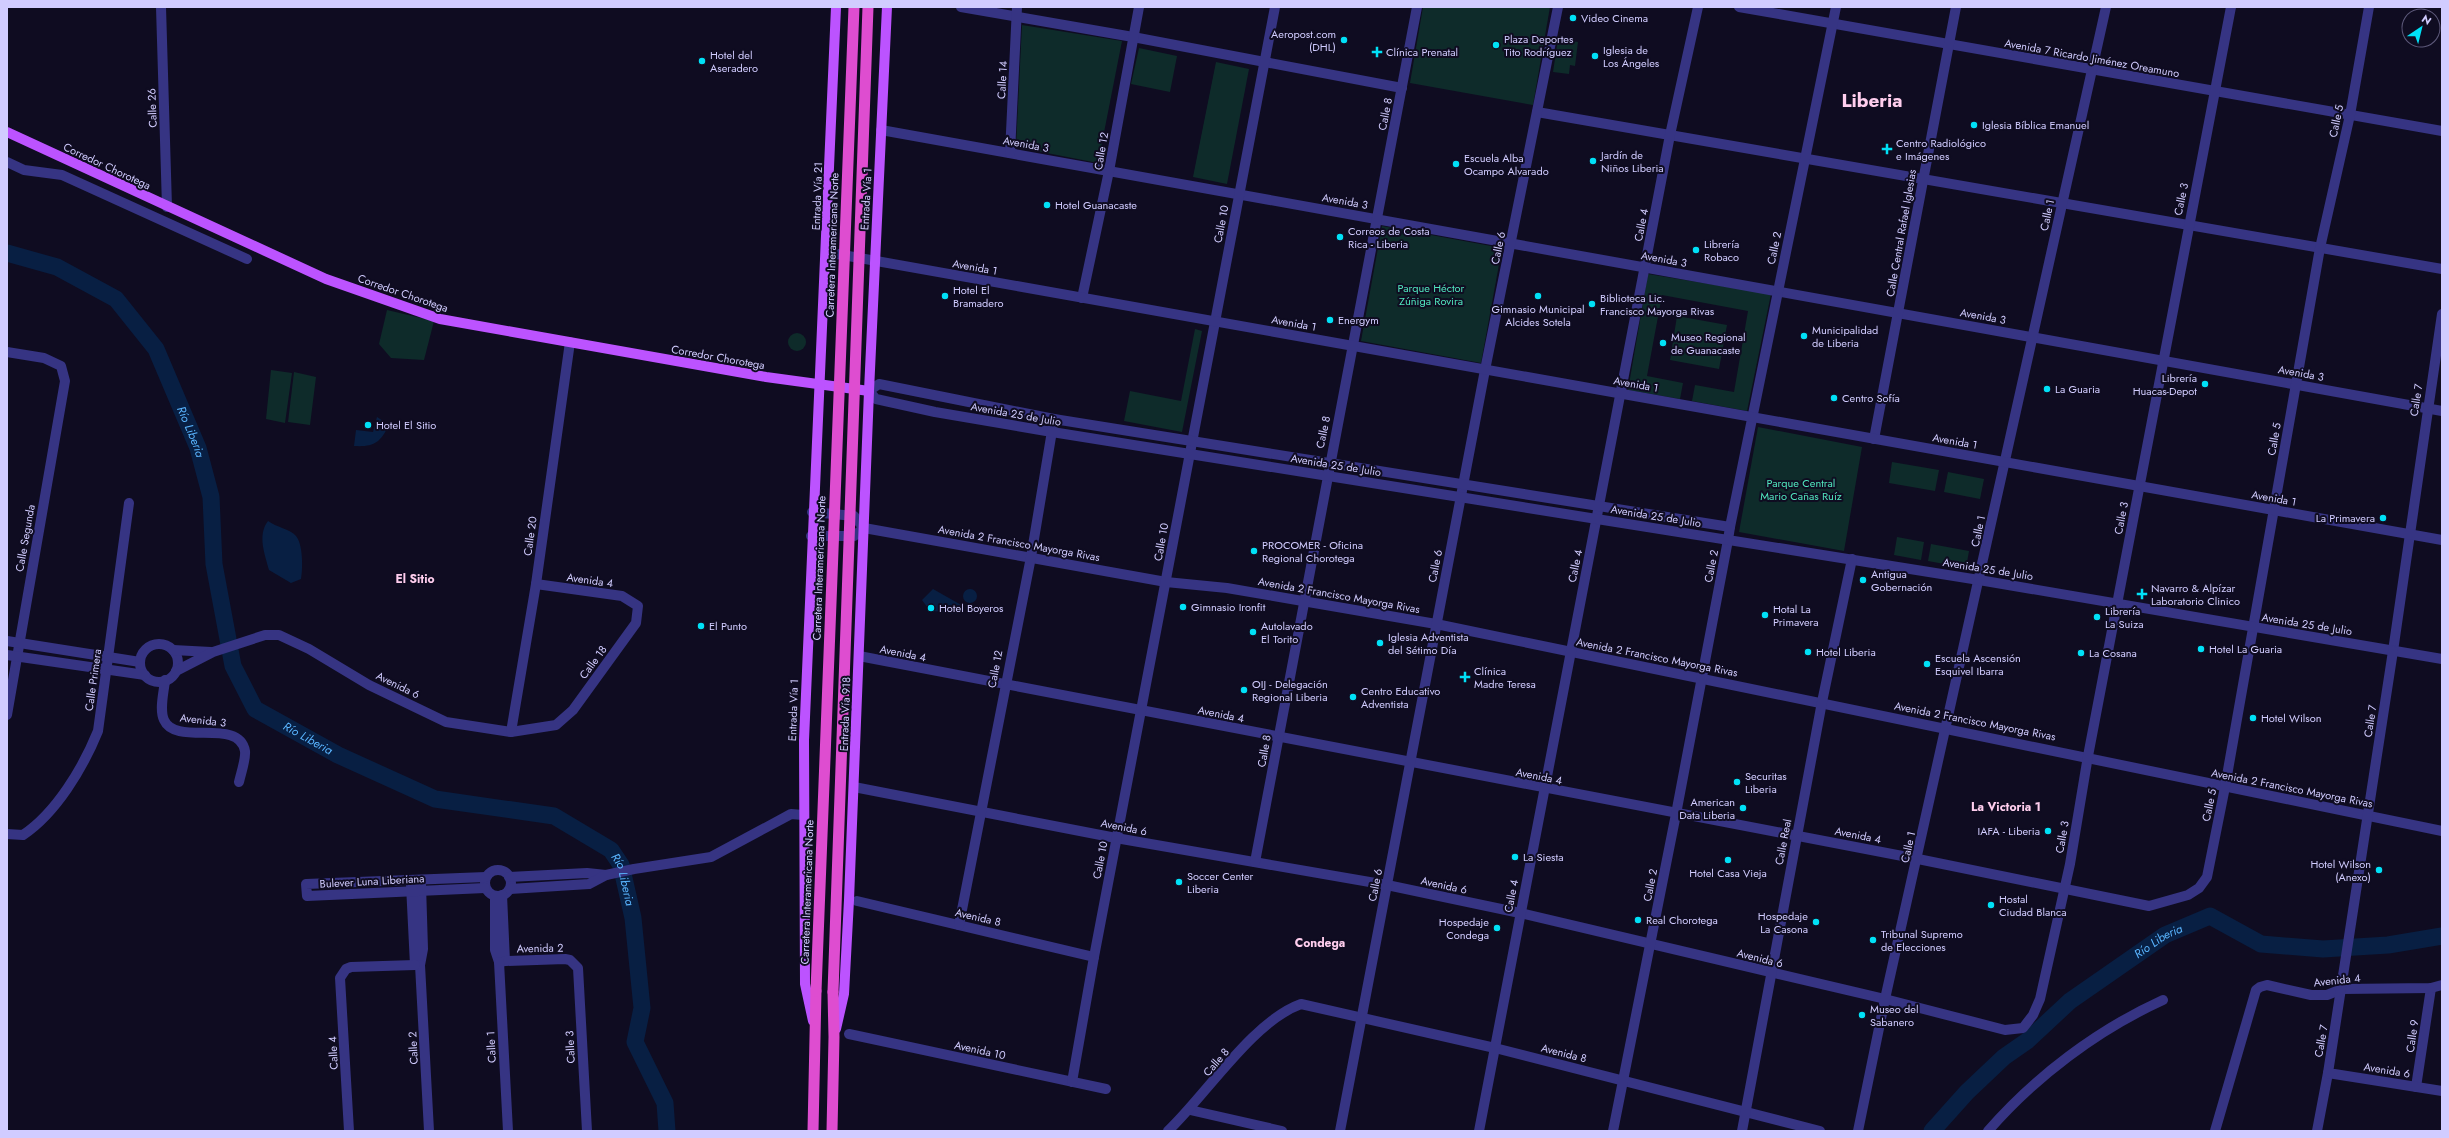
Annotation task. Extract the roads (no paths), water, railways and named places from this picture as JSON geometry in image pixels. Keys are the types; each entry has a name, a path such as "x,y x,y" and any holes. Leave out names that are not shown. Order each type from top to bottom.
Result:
{"highway":[{"name":"Carretera Interamericana Norte","path":"813,1131 816,991 854,7"},
{"path":"832,1131 834,1037 833,992 868,7"}],"main road":[{"name":"Entrada Vía 21","path":"819,386 836,7"},
{"name":"Entrada Vía 1","path":"868,391 887,7"},
{"name":"Corredor Chorotega","path":"7,132 167,207 326,278 440,319 819,386"},
{"name":"Entrada Vía 1","path":"815,1034 805,984 803,815 811,536 819,386"},
{"name":"Avenida 25 de Julio","path":"819,386 868,391"},
{"name":"Entrada Vía 918","path":"834,1037 844,994 854,787 868,391"}],"street":[{"name":"Calle 26","path":"161,7 167,207"},
{"path":"961,7 1017,12 1133,37 1402,88"},
{"name":"Calle 12","path":"1082,298 1110,171 1139,7"},
{"name":"Calle 10","path":"1072,1082 1116,838 1142,711 1189,454 1266,62 1275,7"},
{"name":"Calle 8","path":"1256,862 1329,462 1354,346 1417,7"},
{"name":"Calle 6","path":"1340,1131 1485,370 1512,243 1558,7"},
{"name":"Calle 4","path":"1479,1131 1570,651 1600,506 1644,267 1670,135 1698,7"},
{"name":"Avenida 7 Ricardo Jiménez Oreamuno","path":"1738,7 2442,131"},
{"name":"Calle 2","path":"1613,1131 1651,943 1752,417 1836,7"},
{"name":"Calle Central Rafael Iglesias","path":"1874,439 1956,7"},
{"name":"Calle 1","path":"1858,1131 1885,999 1918,859 2106,7"},
{"name":"Calle 3","path":"2022,1028 2033,1016 2040,999 2064,889 2188,225 2216,91 2231,7"},
{"name":"Calle 5","path":"2207,877 2225,787 2320,248 2350,115 2370,7"},
{"name":"Calle 14","path":"1010,153 1017,12"},
{"path":"1537,112 2442,269"},
{"name":"Avenida 3","path":"881,130 2442,411"},
{"path":"7,162 24,170 62,175 247,259"},
{"name":"Avenida 1","path":"826,252 2442,540"},
{"name":"Calle 7","path":"2317,1131 2347,957 2442,314"},
{"name":"Calle 20","path":"511,732 536,584 570,342"},
{"name":"Calle Segunda","path":"7,352 44,358 61,366 65,381 19,642 12,655 7,715"},
{"name":"Avenida 25 de Julio","path":"1730,528 1329,462 1054,419 879,384 868,391 876,399 928,410 1052,432 1852,559 2442,659"},
{"name":"Calle 12","path":"959,925 982,810 1004,684 1031,557 1054,419"},
{"name":"Calle Primera","path":"7,834 23,836 39,825 85,762 98,731 129,503"},
{"path":"811,536 854,536 864,528 854,516 812,512"},
{"name":"Avenida 2 Francisco Mayorga Rivas","path":"864,528 1166,582 1227,588 1436,624 2088,756 2225,787 2442,830"},
{"name":"Calle Real","path":"1742,1131 1822,702 1852,559"},
{"name":"Avenida 4","path":"536,584 622,596 638,606"},
{"name":"Calle 18","path":"556,725 573,710 636,623 638,606"},
{"name":"Avenida 6","path":"215,651 265,635 279,635 309,649 369,685 446,722 511,732 556,725"},
{"path":"7,641 140,662"},
{"path":"145,675 140,662 145,650 150,646 162,644 173,650 215,651"},
{"path":"173,650 178,660 176,671"},
{"path":"12,655 107,671 145,675 154,681 165,680 176,671 215,651"},
{"name":"Avenida 4","path":"859,656 1544,789 1918,859 2150,906 2188,895 2199,888 2207,877"},
{"name":"Avenida 3","path":"165,680 162,710 164,720 169,727 180,731 226,734 239,740 245,751 239,782"},
{"name":"Avenida 6","path":"854,787 982,810 1116,838 1387,885 1651,943 1771,974 1885,999 2005,1030 2022,1028"},
{"path":"486,877 485,888 502,893 589,884 609,875 634,869 711,857 791,814 803,815"},
{"name":"Bulever Luna Liberiana","path":"485,888 307,896 306,884 486,877 490,872 499,870 509,877 587,873 609,875"},
{"path":"502,893 509,877"},
{"name":"Calle 2","path":"416,879 417,965 429,1131"},
{"name":"Calle 1","path":"502,893 495,950 502,962 508,1131"},
{"name":"Avenida 8","path":"857,901 1094,957"},
{"name":"Avenida 2","path":"502,962 565,959 574,964"},
{"name":"Calle 3","path":"574,964 578,968 587,1131"},
{"name":"Calle 4","path":"349,1131 340,978 342,973 351,967 417,965"},
{"name":"Avenida 4","path":"2215,1131 2256,990 2260,987 2267,985 2311,995 2327,995 2342,989 2431,988 2442,985"},
{"name":"Calle 9","path":"2416,1087 2431,988"},
{"path":"1988,1131 2013,1102 2082,1047 2128,1016 2163,1000"},
{"name":"Calle 8","path":"1168,1131 1190,1110 1248,1042 1287,1009 1301,1004"},
{"name":"Avenida 8","path":"1301,1004 1495,1048 1820,1131"},
{"name":"Avenida 10","path":"849,1034 1106,1089"},
{"name":"Avenida 6","path":"2328,1073 2442,1091"},
{"path":"1190,1110 1282,1131"}],"water":[{"path":"377,417 389,425 383,436 376,443 371,445 354,446 356,430 373,432"},
{"path":"268,521 296,536 300,545 302,557 301,579 291,583 269,570 262,539 263,532"},
{"path":"933,589 963,606 959,613 952,614 930,611 922,600"},
{"path":"970,589 975,591 977,596 975,601 970,603 965,601 963,596 965,591"}],"waterway":[{"name":"Río Liberia","path":"7,253 57,267 116,299 156,349 198,448 211,497 214,564 233,666 255,709 338,755 435,799 554,816 611,850 621,865 633,918 642,1008 635,1042 665,1103 667,1131"},
{"name":"Río Liberia","path":"1932,1131 1967,1092 2004,1057 2027,1041 2070,1001 2165,935 2210,916 2261,944 2323,949 2388,945 2442,936"}],"place":[{"name":"Video Cinema","path":"1573,18"},
{"name":"Aeropost.com (DHL)","path":"1344,40"},
{"name":"Plaza Deportes Tito Rodríguez","path":"1496,45"},
{"name":"Clínica Prenatal","path":"1377,52"},
{"name":"Iglesia de Los Ángeles","path":"1595,56"},
{"name":"Hotel del Aseradero","path":"702,61"},
{"name":"Iglesia Bíblica Emanuel","path":"1974,125"},
{"name":"Centro Radiológico e Imágenes","path":"1887,149"},
{"name":"Jardín de Niños Liberia","path":"1593,161"},
{"name":"Escuela Alba Ocampo Alvarado","path":"1456,164"},
{"name":"Hotel Guanacaste","path":"1047,205"},
{"name":"Correos de Costa Rica - Liberia","path":"1340,237"},
{"name":"Librería Robaco","path":"1696,250"},
{"name":"Hotel El Bramadero","path":"945,296"},
{"name":"Gimnasio Municipal Alcides Sotela","path":"1538,296"},
{"name":"Biblioteca Lic. Francisco Mayorga Rivas","path":"1592,304"},
{"name":"Energym","path":"1330,320"},
{"name":"Municipalidad de Liberia","path":"1804,336"},
{"name":"Museo Regional de Guanacaste","path":"1663,343"},
{"name":"Librería Huacas-Depot","path":"2205,384"},
{"name":"La Guaria","path":"2047,389"},
{"name":"Centro Sofía","path":"1834,398"},
{"name":"Hotel El Sitio","path":"368,425"},
{"name":"La Primavera","path":"2383,518"},
{"name":"PROCOMER - Oficina Regional Chorotega","path":"1254,551"},
{"name":"Antigua Gobernación","path":"1863,580"},
{"name":"Navarro & Alpízar Laboratorio Clinico","path":"2142,594"},
{"name":"Gimnasio Ironfit","path":"1183,607"},
{"name":"Hotel Boyeros","path":"931,608"},
{"name":"Hotal La Primavera","path":"1765,615"},
{"name":"Librería La Suiza","path":"2097,617"},
{"name":"El Punto","path":"701,626"},
{"name":"Autolavado El Torito","path":"1253,632"},
{"name":"Iglesia Adventista del Sétimo Día","path":"1380,643"},
{"name":"Hotel La Guaria","path":"2201,649"},
{"name":"Hotel Liberia","path":"1808,652"},
{"name":"La Cosana","path":"2081,653"},
{"name":"Escuela Ascensión Esquivel Ibarra","path":"1927,664"},
{"name":"Clínica Madre Teresa","path":"1465,677"},
{"name":"OIJ - Delegación Regional Liberia","path":"1244,690"},
{"name":"Centro Educativo Adventista","path":"1353,697"},
{"name":"Hotel Wilson","path":"2253,718"},
{"name":"Securitas Liberia","path":"1737,782"},
{"name":"American Data Liberia","path":"1743,808"},
{"name":"IAFA - Liberia","path":"2048,831"},
{"name":"La Siesta","path":"1515,857"},
{"name":"Hotel Casa Vieja","path":"1728,860"},
{"name":"Hotel Wilson (Anexo)","path":"2379,870"},
{"name":"Soccer Center Liberia","path":"1179,882"},
{"name":"Hostal Ciudad Blanca","path":"1991,905"},
{"name":"Real Chorotega","path":"1638,920"},
{"name":"Hospedaje La Casona","path":"1816,922"},
{"name":"Hospedaje Condega","path":"1497,928"},
{"name":"Tribunal Supremo de Elecciones","path":"1873,940"},
{"name":"Museo del Sabanero","path":"1862,1015"}],"district":[{"name":"Liberia","path":"1872,100"},
{"name":"El Sitio","path":"415,579"},
{"name":"La Victoria 1","path":"2006,807"},
{"name":"Condega","path":"1320,943"}],"park label":[{"name":"Parque Héctor Zúñiga Rovira","path":"1431,294"},
{"name":"Parque Central Mario Cañas Ruíz","path":"1801,489"}]}
